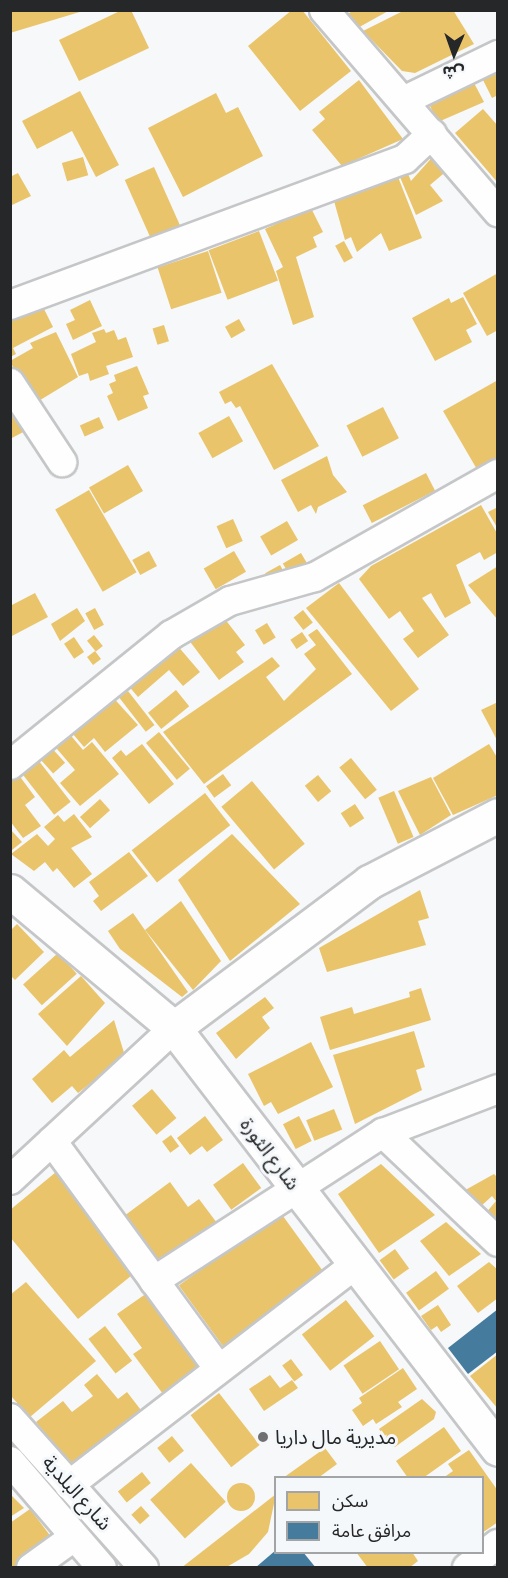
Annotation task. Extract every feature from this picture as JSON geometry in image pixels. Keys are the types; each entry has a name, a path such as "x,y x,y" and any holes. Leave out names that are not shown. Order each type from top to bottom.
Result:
{"main road":[{"path":"174,1028 369,882 498,815"},
{"name":"شارع الثورة","path":"10,891 174,1028 498,1449"}],"street":[{"path":"324,10 498,212"},
{"path":"403,101 498,55"},
{"path":"10,305 405,159 432,134"},
{"path":"10,383 62,462"},
{"path":"10,765 171,635 230,601 315,577 498,474"},
{"path":"10,1180 174,1028"},
{"path":"154,1281 296,1187 383,1133 498,1089"},
{"path":"383,1133 498,1242"},
{"path":"52,1141 218,1368"},
{"path":"69,1485 356,1264"},
{"name":"شارع البلدية","path":"10,1418 144,1568"},
{"name":"شارع البلدية","path":"10,1461 102,1568"},
{"path":"31,1568 74,1537"},
{"path":"467,1568 498,1544"}],"building: سكن":[{"path":"10,10 83,10 83,11 10,33"},
{"path":"122,10 131,10 149,48 79,81 59,40"},
{"path":"292,10 302,10 351,71 300,111 248,46"},
{"path":"354,10 390,10 354,30 346,15"},
{"path":"405,10 453,10 474,44 415,73 402,71 363,31"},
{"path":"498,71 498,95 492,98 482,78"},
{"path":"359,80 403,139 342,166 312,130 325,119 319,112"},
{"path":"474,83 484,102 438,122 430,106"},
{"path":"80,91 119,165 96,177 72,131 37,149 22,121"},
{"path":"216,93 226,113 238,107 263,156 183,197 148,128"},
{"path":"483,109 498,126 498,183 455,133"},
{"path":"436,153 449,169 430,185 443,201 416,215 400,177 408,174 411,181"},
{"path":"83,157 88,175 67,181 62,163"},
{"path":"154,167 182,230 153,243 125,180"},
{"path":"18,173 31,196 10,206 10,177"},
{"path":"398,177 422,238 389,251 381,233 357,252 351,237 345,240 334,201"},
{"path":"311,208 323,232 313,237 317,247 296,257 314,317 293,325 276,271 283,267 265,229"},
{"path":"259,231 278,280 228,300 209,250"},
{"path":"344,241 353,258 344,262 335,246"},
{"path":"208,251 222,293 171,309 158,267"},
{"path":"498,273 498,330 487,336 463,293"},
{"path":"463,297 477,324 466,330 472,342 435,361 412,318 449,298 451,303"},
{"path":"90,300 102,326 73,340 66,324 75,320 70,310"},
{"path":"41,303 53,327 13,348 16,354 10,357 10,319"},
{"path":"239,319 245,330 231,338 225,327"},
{"path":"164,325 169,341 157,345 153,329"},
{"path":"104,329 106,333 114,330 118,340 126,337 133,357 106,366 109,374 90,381 88,373 79,376 71,354 96,342 92,333"},
{"path":"56,332 78,377 32,405 10,361 33,348 30,343"},
{"path":"272,364 319,446 274,470 240,406 236,408 231,401 225,404 219,392"},
{"path":"137,366 149,394 143,396 148,408 118,421 107,396 113,393 109,384 116,381 114,375"},
{"path":"498,380 498,460 478,471 443,411"},
{"path":"10,400 27,430 10,439"},
{"path":"383,407 399,438 362,457 346,426"},
{"path":"229,416 243,441 212,458 198,433"},
{"path":"99,417 104,428 85,437 80,426"},
{"path":"327,456 333,475 347,492 318,507 316,514 311,505 298,512 281,480"},
{"path":"128,465 143,491 104,513 89,488"},
{"path":"426,473 435,491 372,523 363,505"},
{"path":"89,490 136,572 103,592 55,509"},
{"path":"481,505 498,535 498,552 484,560 480,552 456,565 471,603 445,618 431,593 422,598 449,635 418,658 403,639 414,631 400,611 389,619 359,579 371,566"},
{"path":"498,507 498,529 488,512"},
{"path":"233,519 243,541 226,548 217,526"},
{"path":"287,521 298,540 271,556 260,536"},
{"path":"149,551 157,566 140,575 132,560"},
{"path":"234,551 246,572 216,589 204,568"},
{"path":"301,553 308,565 290,576 283,564"},
{"path":"280,565 286,576 271,585 265,573"},
{"path":"498,566 498,620 468,585"},
{"path":"339,583 419,689 391,711 306,608"},
{"path":"35,593 48,617 10,637 10,606"},
{"path":"77,608 85,621 60,641 51,624"},
{"path":"95,608 104,625 94,630 85,613"},
{"path":"303,610 313,623 303,630 294,617"},
{"path":"221,614 245,645 236,652 244,662 219,680 188,639"},
{"path":"267,623 276,638 264,645 255,630"},
{"path":"317,629 352,674 204,784 163,732 272,657 280,666 266,677 284,701 316,669 304,654 316,645 308,635"},
{"path":"302,632 308,641 297,649 290,640"},
{"path":"94,635 103,646 96,652 87,641"},
{"path":"74,637 84,652 74,659 64,644"},
{"path":"176,644 200,672 183,686 169,670 138,697 127,684"},
{"path":"95,651 101,659 93,665 87,657"},
{"path":"176,690 189,706 161,729 148,713"},
{"path":"128,691 154,725 146,732 119,698"},
{"path":"109,693 138,725 105,752 94,738 84,747 67,727"},
{"path":"498,702 498,742 481,710"},
{"path":"67,731 83,750 92,742 119,774 80,806 60,783 75,770 52,743"},
{"path":"159,732 190,769 177,780 146,743"},
{"path":"142,744 174,784 149,804 112,758 121,750 126,756"},
{"path":"489,744 498,759 498,795 453,815 433,778"},
{"path":"49,745 65,763 53,774 37,756"},
{"path":"35,756 71,802 54,815 18,769"},
{"path":"351,758 377,790 365,799 339,767"},
{"path":"18,774 35,797 25,805 41,826 23,838 10,821 10,780"},
{"path":"223,774 231,785 214,798 206,786"},
{"path":"318,775 331,791 318,802 305,786"},
{"path":"431,777 451,815 420,835 398,791"},
{"path":"252,781 305,844 274,870 221,807"},
{"path":"394,791 414,837 398,844 378,798"},
{"path":"205,793 230,825 157,883 132,850"},
{"path":"100,799 110,810 90,828 80,817"},
{"path":"355,804 364,818 350,828 341,813"},
{"path":"74,814 92,837 71,848 92,874 74,888 57,868 53,872 45,862 34,871 11,854 37,834 48,846 55,839 44,827 58,815 64,822"},
{"path":"10,829 22,842 12,850 10,849"},
{"path":"232,834 300,904 230,961 178,880"},
{"path":"129,852 148,876 101,911 93,901 99,896 89,882"},
{"path":"420,890 429,918 418,921 426,945 327,972 319,948"},
{"path":"181,901 221,961 193,990 145,930"},
{"path":"133,913 188,992 182,997 120,949 108,931"},
{"path":"17,924 44,952 15,980 10,975 10,931"},
{"path":"58,953 77,974 42,1005 23,984"},
{"path":"81,976 105,1003 67,1046 38,1014"},
{"path":"421,988 431,1020 330,1050 320,1017 352,1007 354,1014 410,997 409,992"},
{"path":"265,997 274,1008 262,1017 270,1028 236,1059 216,1033"},
{"path":"114,1020 125,1056 78,1093 72,1086 52,1103 32,1079 64,1050 70,1057"},
{"path":"414,1031 425,1067 416,1070 422,1090 355,1124 333,1055"},
{"path":"311,1042 333,1087 278,1114 271,1102 264,1106 248,1074"},
{"path":"152,1089 176,1118 157,1135 132,1106"},
{"path":"334,1109 342,1129 314,1141 306,1120"},
{"path":"205,1116 223,1140 207,1152 202,1146 190,1155 177,1138"},
{"path":"299,1116 312,1141 296,1149 283,1124"},
{"path":"171,1135 179,1146 170,1153 162,1141"},
{"path":"243,1163 261,1188 231,1210 213,1185"},
{"path":"381,1164 435,1215 379,1253 338,1194"},
{"path":"56,1172 137,1271 78,1319 10,1237 10,1210"},
{"path":"494,1174 498,1178 498,1225 485,1214 496,1201 492,1196 479,1208 460,1193"},
{"path":"170,1182 188,1207 199,1199 217,1223 160,1265 124,1216"},
{"path":"280,1212 326,1275 225,1349 179,1285"},
{"path":"446,1222 481,1254 449,1276 420,1241"},
{"path":"395,1249 409,1268 394,1280 380,1260"},
{"path":"489,1262 498,1270 498,1298 478,1313 457,1286"},
{"path":"436,1271 449,1289 419,1311 406,1293"},
{"path":"26,1282 96,1361 30,1417 10,1395 10,1295"},
{"path":"147,1293 201,1366 163,1394 133,1354 142,1348 117,1314"},
{"path":"346,1300 374,1336 330,1371 302,1334"},
{"path":"438,1305 451,1325 441,1332 437,1326 431,1330 421,1316"},
{"path":"105,1326 132,1361 116,1374 88,1339"},
{"path":"380,1341 399,1369 363,1394 344,1366"},
{"path":"498,1354 498,1409 470,1376"},
{"path":"291,1359 303,1375 294,1382 282,1366"},
{"path":"403,1368 417,1389 398,1402 402,1407 376,1424 373,1419 363,1426 352,1410 362,1403 359,1398"},
{"path":"97,1374 118,1399 127,1392 144,1414 74,1469 36,1422 63,1401 72,1412 93,1396 84,1385"},
{"path":"270,1375 280,1388 292,1380 298,1388 264,1411 249,1389"},
{"path":"219,1393 260,1445 231,1467 191,1415"},
{"path":"422,1399 436,1412 434,1419 395,1447 390,1445 379,1429"},
{"path":"444,1427 461,1451 426,1476 407,1476 396,1461"},
{"path":"172,1436 184,1451 169,1463 157,1448"},
{"path":"325,1448 337,1464 321,1476 286,1476"},
{"path":"469,1450 498,1491 498,1522 484,1532 484,1476 446,1476 453,1471 448,1464"},
{"path":"191,1463 226,1502 185,1538 150,1500"},
{"path":"142,1472 151,1483 127,1502 118,1492"},
{"path":"241,1483 251,1487 255,1497 251,1507 241,1511 231,1507 227,1497 231,1487"},
{"path":"10,1494 24,1508 10,1517"},
{"path":"274,1496 268,1532 249,1554 225,1568 181,1568"},
{"path":"141,1506 150,1516 140,1524 131,1515"},
{"path":"30,1509 55,1542 20,1568 10,1568 10,1523"},
{"path":"358,1554 413,1554 418,1561 409,1568 368,1568"}],"building: مرافق عامة":[{"path":"498,1309 498,1351 468,1374 448,1348"},
{"path":"274,1552 274,1554 305,1554 316,1568 255,1568"}],"place":[{"name":"مديرية مال داريا","path":"263,1437"}]}
